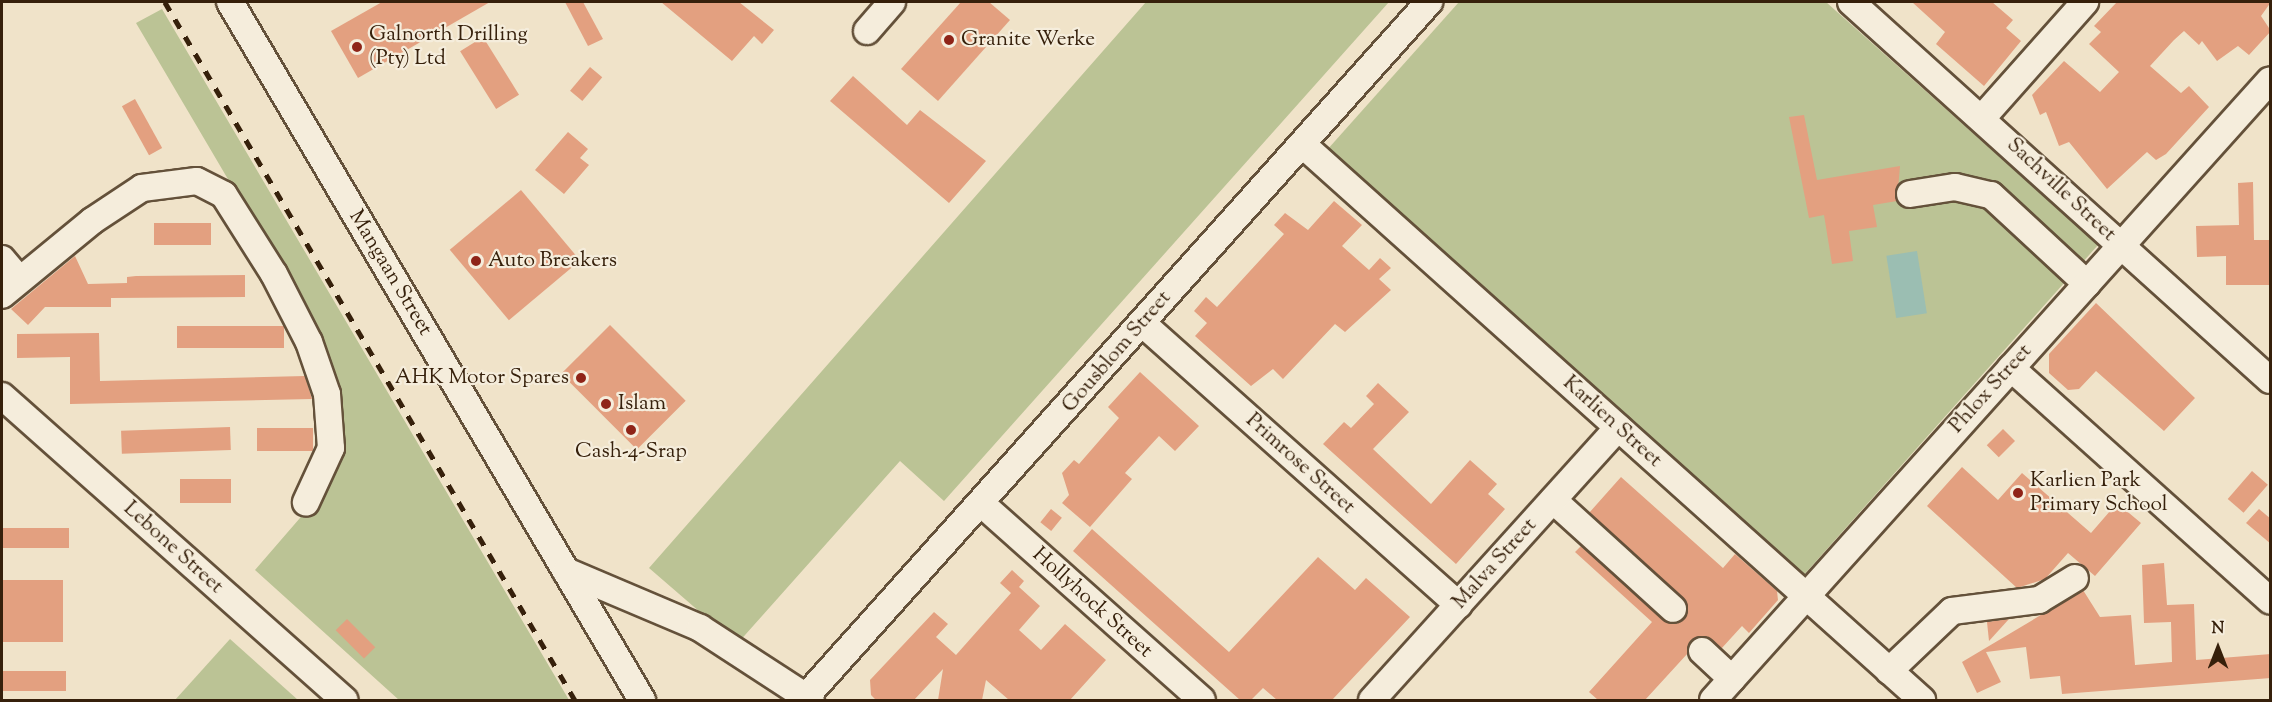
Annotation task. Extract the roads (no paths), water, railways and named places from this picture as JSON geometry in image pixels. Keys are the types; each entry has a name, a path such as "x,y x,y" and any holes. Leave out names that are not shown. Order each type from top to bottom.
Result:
{"street":[{"name":"Mangaan Street","path":"230,2 642,700"},
{"path":"867,31 892,2"},
{"name":"Gousblom Street","path":"807,699 983,505 1429,2"},
{"name":"Sachville Street","path":"1851,2 1983,117 2121,247 2271,380"},
{"path":"1983,117 2085,2"},
{"name":"Phlox Street","path":"1713,700 1803,595 2271,80"},
{"name":"Karlien Street","path":"1302,144 1803,595 1923,700"},
{"path":"2,259 10,287 142,188 197,181 224,195 274,274 309,342 327,394 331,448 306,502"},
{"path":"1910,194 1955,187 1991,195 2087,284"},
{"name":"Primrose Street","path":"1142,323 1458,605"},
{"path":"2011,368 2271,600"},
{"name":"Lebone Street","path":"2,396 344,700"},
{"name":"Malva Street","path":"1372,700 1618,428"},
{"path":"1553,500 1673,609"},
{"name":"Hollyhock Street","path":"983,505 1202,700"},
{"path":"566,571 700,628 807,699"},
{"path":"1889,671 1952,611 2039,600 2075,578"},
{"path":"1702,651 1732,679"}],"water":[{"path":"1917,251 1927,313 1896,318 1886,256"}],"railway":[{"path":"165,2 575,700"}],"place":[{"name":"Granite Werke","path":"949,40"},
{"name":"Galnorth Drilling (Pty) Ltd","path":"357,47"},
{"name":"Auto Breakers","path":"476,261"},
{"name":"AHK Motor Spares","path":"581,378"},
{"name":"Islam","path":"606,404"},
{"name":"Cash-4-Srap","path":"631,430"},
{"name":"Karlien Park Primary School","path":"2018,493"}]}
